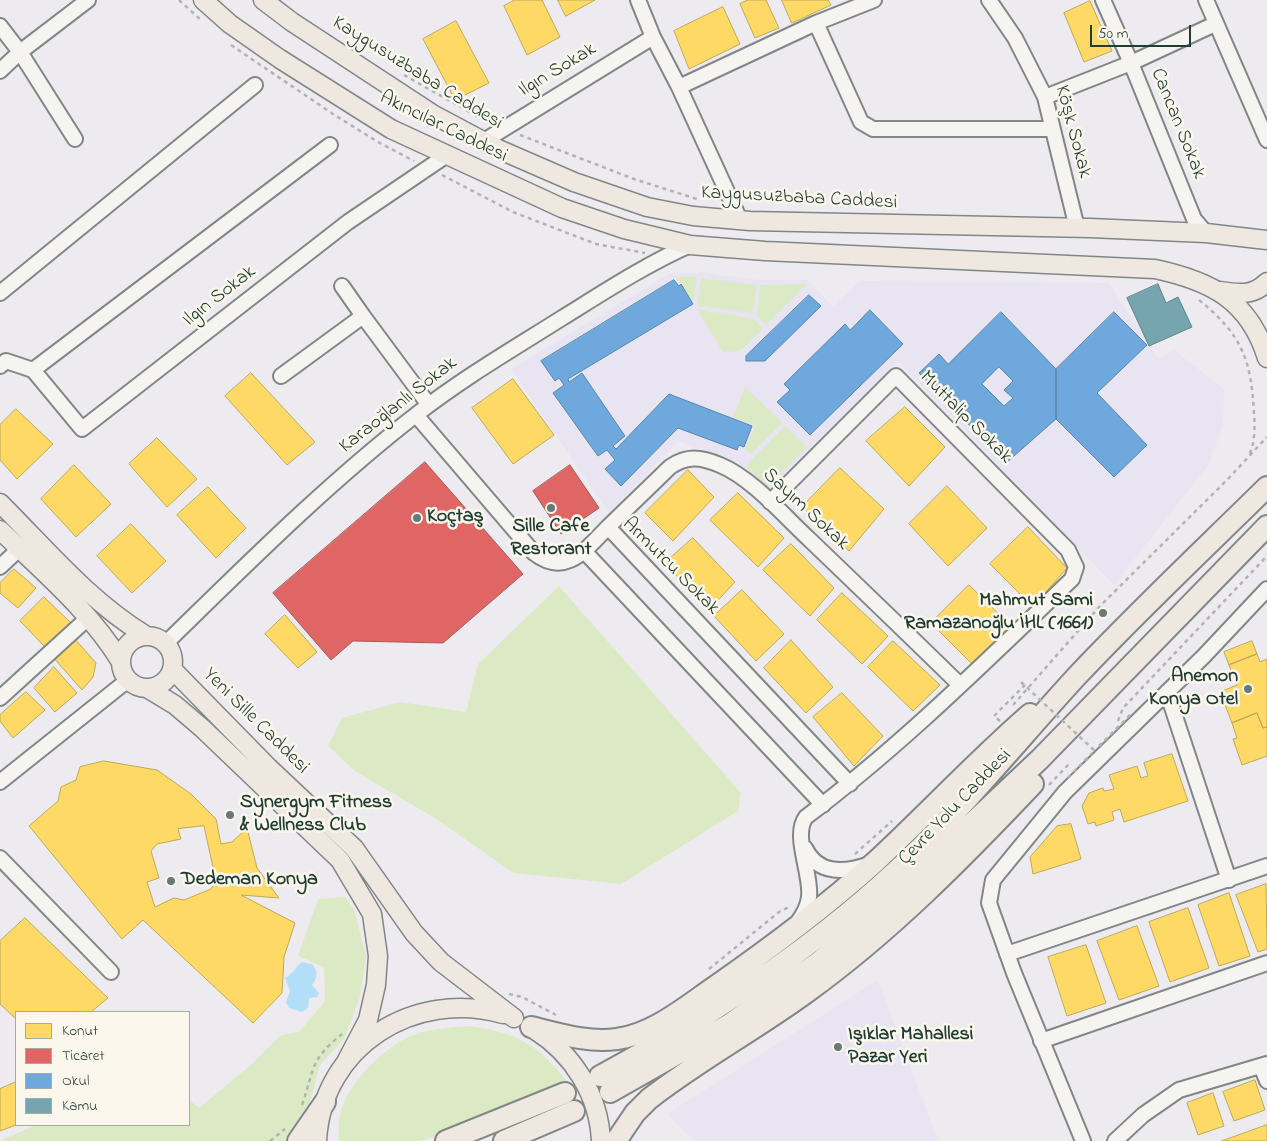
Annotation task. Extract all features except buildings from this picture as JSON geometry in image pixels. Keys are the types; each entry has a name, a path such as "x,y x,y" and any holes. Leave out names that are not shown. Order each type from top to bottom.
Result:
{"highway":[{"name":"Çevre Yolu Caddesi","path":"1267,487 1076,677 970,797 911,857 872,892 752,984 605,1084 730,1024 819,962 905,889 1094,706 1267,526"},
{"path":"523,1023 568,1036 593,1040 618,1038 638,1033 684,1008 760,956 874,863 1004,736 1076,677"},
{"path":"616,1141 635,1113 649,1099 806,993 854,956 922,898 1055,761 1080,729 1094,706"},
{"path":"292,1134 325,1102"},
{"path":"446,1141 569,1102 504,1141"}],"main road":[{"name":"Akıncılar Caddesi","path":"203,0 230,24 338,98 391,129 562,208 624,229 690,245"},
{"name":"Kaygusuzbaba Caddesi","path":"263,0 292,22 434,115 484,141 574,182 647,206 693,216 740,220 1077,228 1206,233 1267,240"},
{"path":"1246,237 1263,247 1267,253"},
{"path":"690,245 765,251 1155,270 1183,275 1210,285 1232,299 1253,328 1267,358"},
{"path":"1220,291 1241,294 1259,290 1267,282"},
{"path":"0,503 91,594 123,621 146,635 160,638 166,643 173,656 173,670 163,683 147,688 140,687 128,680 121,662 108,641 89,617 0,530"},
{"path":"121,662 126,646 131,640 146,635"},
{"name":"Yeni Sille Caddesi","path":"173,670 269,768 329,822 354,848 414,932 441,962 560,1050 583,1078 597,1112 601,1141"},
{"name":"Yeni Sille Caddesi","path":"147,688 175,705 202,728 340,860 372,914 378,956 376,985 368,1020 325,1102 317,1141"},
{"path":"346,1062 362,1045 380,1031 401,1020 423,1012 446,1008 469,1008 492,1011 523,1023"}],"street":[{"path":"0,71 20,52 88,0"},
{"path":"638,0 653,37 680,87 740,220"},
{"path":"680,87 816,23 874,0"},
{"name":"Köşk Sokak","path":"989,0 1015,38 1045,97 1077,228"},
{"name":"Cancan Sokak","path":"1103,0 1132,63 1194,219 1206,233"},
{"path":"1206,0 1267,140"},
{"path":"816,23 861,122 873,129 1054,129"},
{"path":"1045,97 1132,63 1215,24"},
{"path":"0,26 20,52 75,139"},
{"name":"Ilgın Sokak","path":"484,141 502,128 653,37"},
{"path":"0,293 255,85"},
{"path":"0,366 6,361 33,370 330,145"},
{"name":"Ilgın Sokak","path":"33,370 82,429 348,222 447,155"},
{"name":"Karaoğlanlı Sokak","path":"166,643 248,562 365,457 429,405 466,378 638,270 690,245"},
{"path":"342,286 429,405"},
{"path":"281,376 363,316"},
{"name":"Muttalip Sokak","path":"770,502 896,376 1068,550 1076,567 1072,579 960,684"},
{"name":"Armutcu Sokak","path":"416,415 534,553 548,562 565,563 584,551 608,527 850,784"},
{"name":"Sayım Sokak","path":"608,527 670,467 682,459 693,457 721,465 736,474 770,502 960,684"},
{"path":"0,567 19,549"},
{"path":"584,551 823,805"},
{"path":"1083,1141 1041,1041 989,903 993,880 1098,751 1167,692 1267,589"},
{"path":"0,698 89,617"},
{"path":"0,782 128,680"},
{"path":"792,930 805,911 809,897 801,834 802,822 850,784 960,684"},
{"path":"1167,692 1229,880"},
{"path":"803,845 808,855 820,866 836,871 860,868 874,863"},
{"path":"0,858 112,972"},
{"path":"1007,954 1267,866"},
{"path":"1041,1041 1267,963"},
{"path":"1115,1141 1143,1116 1179,1090 1264,1065 1267,1082"}],"path":[{"path":"396,71 502,128 634,179 707,202"},
{"path":"1012,708 1100,606 1221,487 1267,437"},
{"path":"1098,751 1123,708 1267,556"},
{"path":"1022,682 1098,751"},
{"path":"1000,722 994,716 1025,686"},
{"path":"993,728 1006,715"},
{"path":"1068,778 1098,751 1130,715"},
{"path":"836,871 898,816"},
{"path":"706,971 779,912 809,897"},
{"path":"506,993 522,997 556,1015"},
{"path":"300,1110 314,1064 319,1056 343,1034 368,1020"},
{"path":"270,1141 292,1134"}],"shaded area":[{"path":"706,272 761,280 808,280 833,307 860,281 1109,283 1158,359 1174,350 1224,389 1223,424 1209,464 1114,585 898,361 768,490 737,462 678,441 609,513 511,369 669,274"},
{"name":"Işıklar Mahallesi Pazar Yeri","path":"878,980 938,1141 694,1141 667,1114"}],"green space":[{"path":"677,277 697,277 693,303"},
{"path":"701,278 757,285 753,313 697,306"},
{"path":"807,284 766,325 757,316 760,285"},
{"path":"697,309 754,319 763,329 741,350 723,352"},
{"path":"745,387 782,422 751,454 745,449 755,426 733,417"},
{"path":"785,426 807,447 768,487 746,466"},
{"path":"559,586 741,793 738,811 621,884 514,873 433,817 355,771 328,746 342,718 400,702 466,712 478,664"},
{"path":"345,897 354,909 366,956 360,997 344,1039 320,1065 308,1110 285,1141 0,1141 34,1126 190,1126 190,1100 199,1108 252,1064 281,1035 299,1032 325,1001 324,967 298,956 318,899"},
{"path":"469,1026 501,1032 525,1042 545,1057 567,1081 447,1133 419,1141 339,1141 339,1117 349,1092 364,1072 382,1055 401,1041 417,1034"}],"water":[{"path":"302,962 312,964 314,967 316,974 312,985 319,993 317,997 309,998 308,1008 302,1012 289,1008 286,1002 290,991 285,978"}],"place":[{"name":"Sille Cafe Restorant","path":"551,508"},
{"name":"Koçtaş","path":"417,518"},
{"name":"Mahmut Sami Ramazanoğlu İHL (1661)","path":"1103,613"},
{"name":"Anemon Konya Otel","path":"1248,689"},
{"name":"Synergym Fitness & Wellness Club","path":"230,815"},
{"name":"Dedeman Konya","path":"171,881"},
{"name":"Işıklar Mahallesi Pazar Yeri","path":"838,1047"}]}
